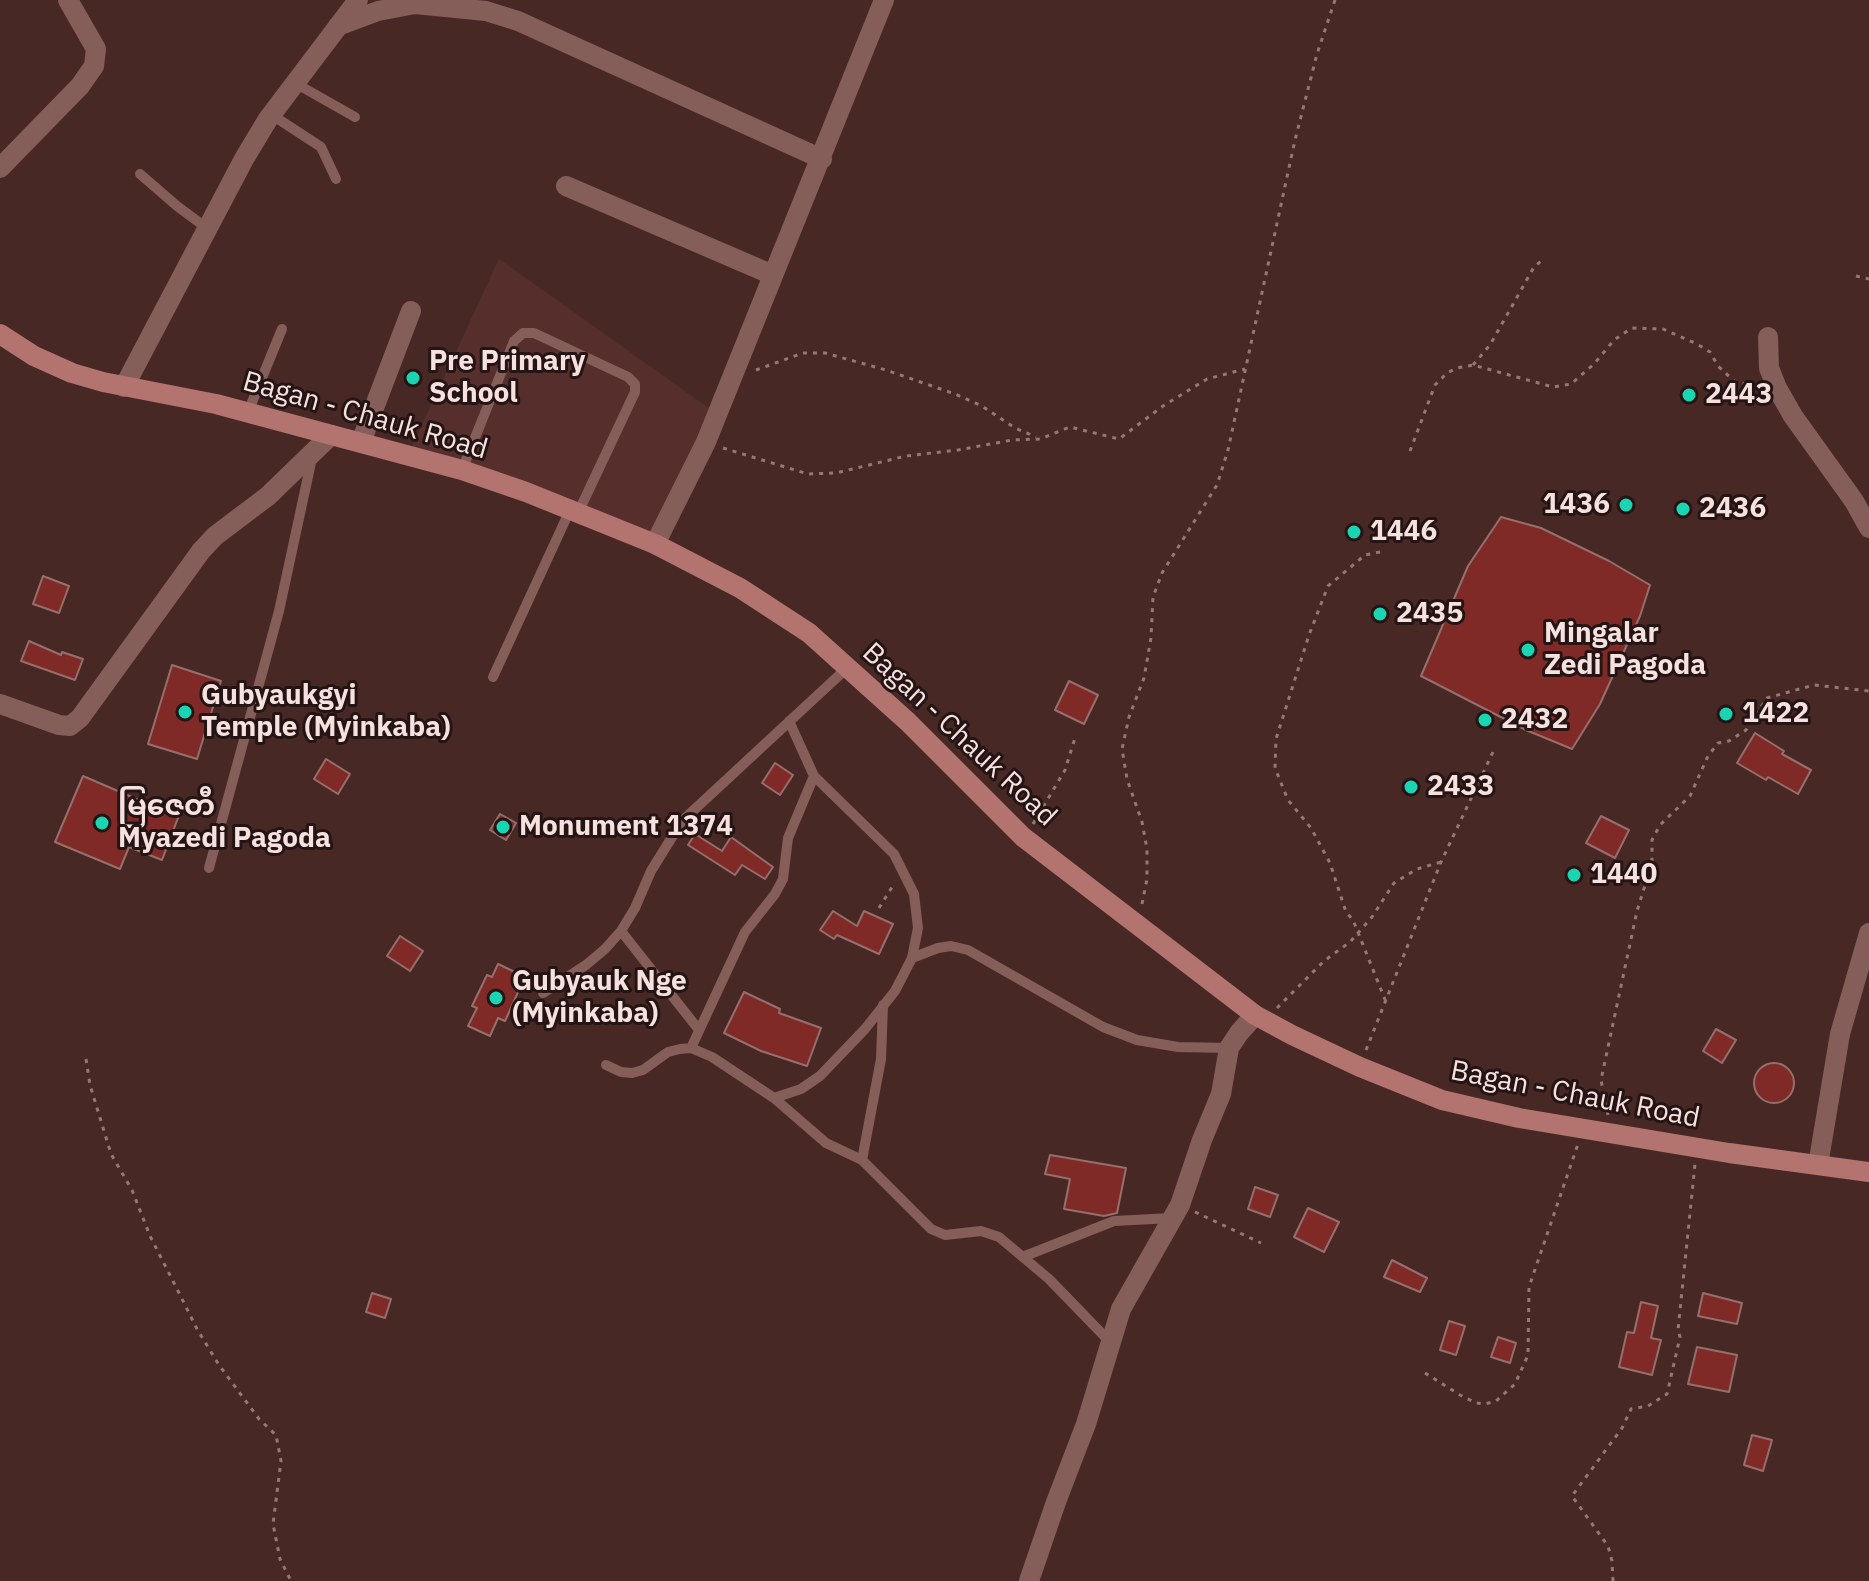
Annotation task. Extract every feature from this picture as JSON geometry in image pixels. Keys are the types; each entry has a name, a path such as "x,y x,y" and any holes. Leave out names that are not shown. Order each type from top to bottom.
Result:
{"main road":[{"name":"Bagan - Chauk Road","path":"0,334 34,356 72,373 124,387 216,404 462,470 655,544 740,588 809,633 908,722 1023,837 1260,1018 1360,1067 1442,1100 1519,1118 1697,1148 1866,1169"}],"street":[{"path":"0,168 80,86 94,66 96,49 68,0"},
{"path":"124,387 156,321 244,159 272,115 358,0"},
{"path":"655,544 706,442 884,0"},
{"path":"338,26 378,11 415,4 486,11 518,21 822,159"},
{"path":"566,186 773,275"},
{"path":"361,442 411,311"},
{"path":"1768,337 1769,368 1777,388 1869,528"},
{"path":"0,704 59,725 70,726 80,718 201,551 215,536 268,496 331,435"},
{"path":"1818,1165 1840,1034 1869,933"},
{"path":"1029,1581 1086,1424 1121,1309 1177,1212 1221,1094 1229,1048 1260,1018"}],"lane":[{"path":"295,83 355,117"},
{"path":"272,115 321,147 336,179"},
{"path":"140,174 208,229"},
{"path":"248,412 282,329"},
{"path":"462,470 514,341 523,333 534,333 628,377 635,384 635,392 493,677"},
{"path":"209,868 279,611 313,452"},
{"path":"543,993 586,965 621,931 651,871 682,821 847,668"},
{"path":"774,1098 801,1089 820,1076 895,991 912,958 918,928 914,894 894,854 814,776 789,721"},
{"path":"691,1048 745,932 783,879 788,838 814,776"},
{"path":"621,931 699,1030"},
{"path":"912,958 951,946 968,950 1103,1027 1137,1040 1178,1047 1229,1048"},
{"path":"862,1160 881,1059 883,1005"},
{"path":"606,1065 632,1073 643,1070 668,1052 691,1048 712,1057 774,1098 826,1143 862,1160 931,1229 954,1236 973,1232 990,1233 1025,1256 1111,1343"},
{"path":"1025,1256 1114,1221 1177,1212"}],"path":[{"path":"1137,924 1147,879 1147,849 1142,822 1127,779 1122,749 1129,717 1144,678 1151,638 1153,597 1162,573 1217,485 1228,450 1295,140 1317,54 1335,0"},
{"path":"1473,365 1490,345 1534,267 1541,261"},
{"path":"1856,276 1869,279"},
{"path":"1410,451 1435,385 1447,373 1473,365 1553,387 1571,384 1594,364 1614,340 1632,328 1663,329 1710,352 1718,366 1734,381 1750,387 1777,388"},
{"path":"730,380 803,353 825,353 955,394 1040,439"},
{"path":"706,442 808,474 836,473 906,456 1012,440 1040,439 1070,427 1119,439 1163,406 1207,379 1245,369"},
{"path":"1380,552 1365,555 1328,586 1276,739 1275,768 1288,800 1311,828 1330,863 1346,912 1358,933 1386,1002"},
{"path":"1612,1134 1601,1080 1637,911 1652,863 1652,840 1660,825 1690,796 1708,756 1718,743 1729,741 1746,730 1767,698 1814,685 1869,691"},
{"path":"1023,837 1065,770 1075,738"},
{"path":"1360,1067 1441,862 1493,752"},
{"path":"1260,1018 1358,933 1394,883 1417,869 1441,862"},
{"path":"879,908 902,871"},
{"path":"86,1059 90,1085 111,1154 132,1190 150,1236 219,1365 259,1419 276,1435 281,1461 273,1524 280,1559 291,1581"},
{"path":"1425,1373 1476,1403 1496,1401 1515,1384 1528,1355 1529,1287 1583,1129"},
{"path":"1613,1581 1608,1546 1572,1496 1622,1428 1631,1409 1648,1406 1667,1394 1680,1337 1679,1316 1697,1148"},
{"path":"1177,1212 1261,1243"}],"shaded area":[{"path":"499,259 717,414 655,544 408,455"}],"building":[{"name":"Mingalar Zedi Pagoda","path":"1501,517 1541,528 1650,585 1640,616 1600,704 1572,749 1526,730 1421,676 1468,566"},
{"path":"43,576 69,586 59,613 33,604"},
{"path":"29,641 61,655 62,652 83,659 75,680 21,661"},
{"name":"Gubyaukgyi Temple (Myinkaba)","path":"172,665 221,681 197,759 148,744"},
{"path":"1069,681 1098,695 1084,724 1055,710"},
{"path":"1755,733 1784,751 1782,754 1811,770 1798,794 1737,763"},
{"path":"326,759 350,774 338,794 314,779"},
{"path":"775,763 793,775 780,795 762,783"},
{"name":"မြဇေတီ Myazedi Pagoda","path":"83,776 155,807 158,799 181,810 162,860 129,847 120,869 55,842"},
{"name":"Monument 1374","path":"500,814 516,823 506,840 490,830"},
{"path":"1601,816 1629,830 1615,858 1586,843"},
{"path":"695,834 722,851 731,837 773,867 765,879 742,865 735,875 688,845"},
{"path":"833,911 857,926 864,911 893,924 879,954 837,935 834,939 820,930"},
{"path":"400,936 423,951 410,971 387,956"},
{"name":"Gubyauk Nge (Myinkaba)","path":"498,964 519,974 513,987 519,990 505,1021 498,1018 490,1036 468,1026 477,1008 472,1006 487,975 492,977"},
{"path":"744,992 780,1009 779,1013 821,1028 807,1066 761,1051 724,1033"},
{"path":"1716,1029 1736,1040 1722,1063 1703,1051"},
{"path":"1774,1063 1788,1069 1794,1083 1788,1097 1774,1103 1760,1097 1754,1083 1760,1069"},
{"path":"1050,1155 1126,1168 1117,1213 1104,1216 1064,1209 1070,1179 1045,1174"},
{"path":"1255,1187 1278,1195 1270,1217 1248,1209"},
{"path":"1308,1208 1339,1222 1324,1252 1294,1237"},
{"path":"1392,1260 1427,1278 1420,1292 1384,1277"},
{"path":"372,1293 391,1299 385,1318 366,1312"},
{"path":"1703,1293 1742,1303 1737,1324 1698,1316"},
{"path":"1641,1302 1658,1306 1651,1338 1661,1340 1652,1375 1619,1367 1627,1332 1634,1333"},
{"path":"1449,1321 1465,1326 1456,1355 1440,1350"},
{"path":"1498,1337 1516,1343 1510,1363 1491,1357"},
{"path":"1697,1347 1737,1355 1729,1392 1688,1384"},
{"path":"1752,1435 1772,1440 1763,1471 1744,1465"}],"place":[{"name":"Pre Primary School","path":"413,378"},
{"name":"2443","path":"1689,395"},
{"name":"1436","path":"1626,505"},
{"name":"2436","path":"1683,509"},
{"name":"1446","path":"1354,532"},
{"name":"2435","path":"1380,614"},
{"name":"Mingalar Zedi Pagoda","path":"1528,650"},
{"name":"Gubyaukgyi Temple (Myinkaba)","path":"185,712"},
{"name":"1422","path":"1726,714"},
{"name":"2432","path":"1485,720"},
{"name":"2433","path":"1411,787"},
{"name":"မြဇေတီ Myazedi Pagoda","path":"102,823"},
{"name":"Monument 1374","path":"503,827"},
{"name":"1440","path":"1574,875"},
{"name":"Gubyauk Nge (Myinkaba)","path":"496,998"}]}
